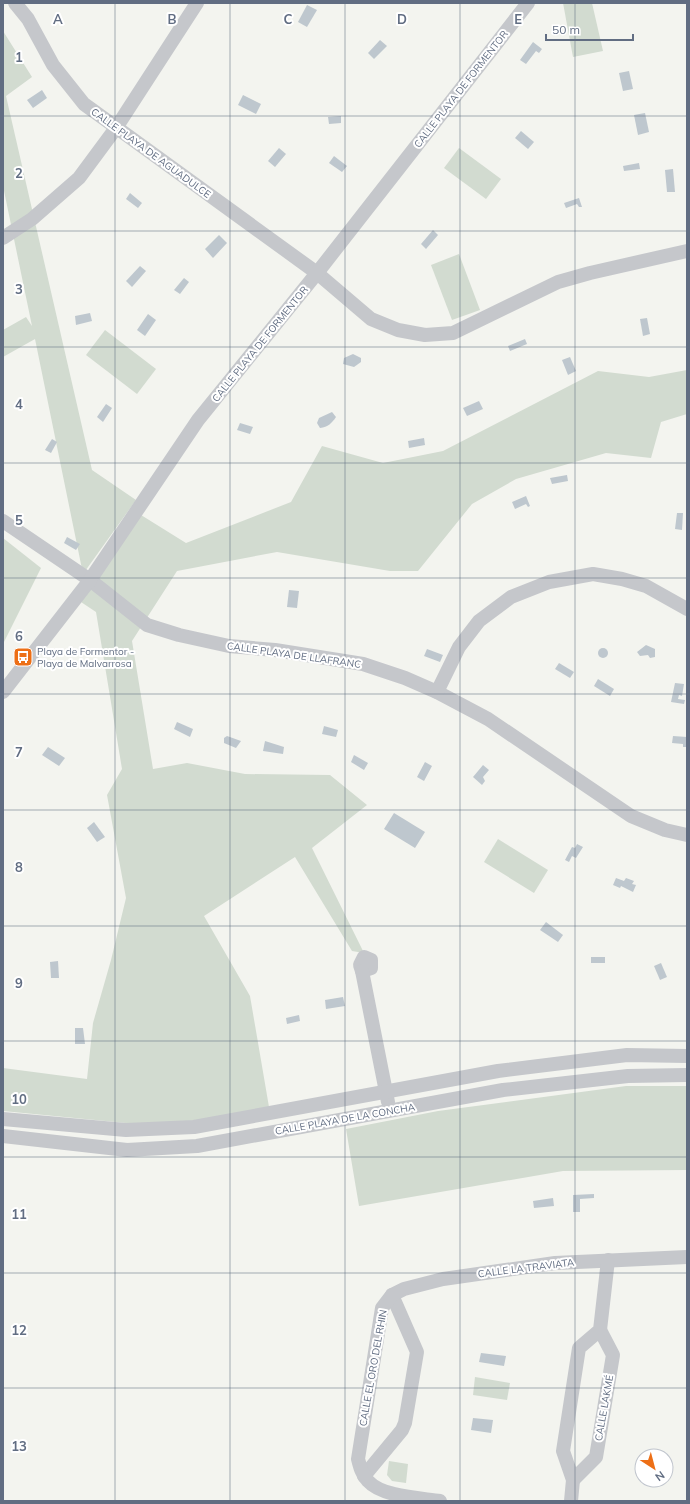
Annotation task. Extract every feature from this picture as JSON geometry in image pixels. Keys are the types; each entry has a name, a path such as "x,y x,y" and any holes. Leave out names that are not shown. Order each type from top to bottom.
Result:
{"street":[{"name":"CALLE PLAYA DE AGUADULCE","path":"15,3 28,19 53,65 84,104 317,273 371,319 398,330 425,335 453,334 558,282 590,273 687,251"},
{"path":"3,238 32,219 79,178 116,128 197,3"},
{"name":"CALLE PLAYA DE FORMENTOR","path":"3,692 90,580 198,420 317,273 528,3"},
{"name":"CALLE PLAYA DE LLAFRANC","path":"3,521 90,580 147,625 179,635 229,646 275,650 363,664 405,678 437,692 505,730 631,816 665,830 687,835"},
{"path":"437,692 459,647 479,621 511,596 549,582 593,574 622,579 646,586 687,609"},
{"path":"362,971 385,1093 390,1111"},
{"name":"CALLE PLAYA DE LA CONCHA","path":"3,1119 126,1130 194,1127 498,1071 627,1055 687,1056"},
{"name":"CALLE PLAYA DE LA CONCHA","path":"3,1136 127,1150 197,1146 503,1090 628,1076 687,1075"},
{"name":"CALLE LA TRAVIATA","path":"392,1295 404,1289 443,1279 555,1263 687,1257"},
{"path":"571,1501 573,1480 563,1450 579,1348 600,1330 608,1260"},
{"name":"CALLE EL ORO DEL RHIN","path":"392,1295 417,1352 405,1423 402,1430 364,1476 358,1459 382,1308 392,1295"},
{"name":"CALLE LAKMÉ","path":"573,1480 596,1457 613,1355 600,1330"},
{"path":"364,1476 369,1483 386,1491 440,1501"}],"shaded area":[{"path":"563,3 592,3 603,51 573,57"},
{"path":"307,5 317,10 307,27 298,22"},
{"path":"3,31 32,77 6,96 92,470 136,500 83,574 35,339 3,357 3,330 26,317 32,326 3,186"},
{"path":"380,40 387,46 374,59 368,53"},
{"path":"533,42 542,49 539,53 536,51 526,64 520,60"},
{"path":"629,71 633,89 623,91 619,73"},
{"path":"42,90 47,98 33,108 27,100"},
{"path":"243,95 261,104 256,114 238,105"},
{"path":"645,113 649,132 638,135 634,115"},
{"path":"341,116 341,123 329,124 328,117"},
{"path":"521,131 534,142 528,149 515,138"},
{"path":"279,148 286,154 275,167 268,161"},
{"path":"459,148 501,179 486,199 444,168"},
{"path":"334,156 347,166 342,172 329,163"},
{"path":"639,163 640,169 624,171 623,166"},
{"path":"673,169 675,192 667,192 665,170"},
{"path":"130,193 142,203 138,208 126,199"},
{"path":"579,198 582,207 579,207 577,204 566,208 564,203"},
{"path":"433,230 438,235 426,249 421,244"},
{"path":"219,235 227,243 213,258 205,249"},
{"path":"459,254 480,310 452,320 431,265"},
{"path":"140,266 146,271 132,287 126,281"},
{"path":"184,278 189,282 180,294 174,290"},
{"path":"90,313 92,321 76,325 75,316"},
{"path":"148,314 156,320 145,336 137,330"},
{"path":"647,318 650,334 643,336 640,319"},
{"path":"105,330 156,369 137,394 86,355"},
{"path":"525,339 527,344 510,351 508,346"},
{"path":"353,354 361,358 361,362 354,367 343,364 344,358"},
{"path":"570,357 576,371 568,375 562,360"},
{"path":"687,370 687,414 661,422 651,458 606,453 516,479 472,504 418,571 390,571 277,552 177,571 132,641 153,769 187,763 245,774 330,775 367,805 312,848 364,953 352,951 295,857 204,916 250,996 269,1107 185,1123 126,1123 3,1111 3,1068 87,1079 93,1023 111,960 126,898 107,795 122,769 96,612 81,602 141,515 186,543 291,502 322,446 383,463 443,451 598,371 649,377"},
{"path":"479,401 483,409 467,416 463,408"},
{"path":"106,404 112,408 103,422 97,417"},
{"path":"332,412 336,417 328,426 320,428 317,423 319,418"},
{"path":"240,423 253,427 250,434 237,430"},
{"path":"424,438 425,445 409,448 408,441"},
{"path":"52,439 57,442 51,453 45,450"},
{"path":"567,475 568,481 552,484 550,478"},
{"path":"526,496 530,506 528,507 526,504 515,509 512,502"},
{"path":"677,513 683,513 682,530 675,529"},
{"path":"67,537 80,544 76,550 64,543"},
{"path":"3,538 41,568 3,644"},
{"path":"289,590 299,591 297,608 287,607"},
{"path":"646,645 655,649 655,657 650,658 648,655 640,656 637,652"},
{"path":"601,648 605,648 607,649 607,657 601,658 598,655 598,651"},
{"path":"427,649 443,655 440,662 424,656"},
{"path":"559,663 574,672 570,678 555,669"},
{"path":"598,679 614,689 610,696 594,686"},
{"path":"675,683 684,684 682,696 679,695 678,699 685,700 684,704 671,702"},
{"path":"177,722 193,729 190,737 174,729"},
{"path":"324,726 338,730 336,737 322,734"},
{"path":"227,736 241,741 236,748 224,743 224,738"},
{"path":"673,736 687,737 687,747 683,747 683,744 672,743"},
{"path":"265,741 284,747 283,754 263,751"},
{"path":"48,747 65,758 59,766 42,755"},
{"path":"354,755 368,763 364,770 351,762"},
{"path":"425,762 432,766 424,781 417,777"},
{"path":"483,765 489,770 483,777 485,781 482,785 473,777"},
{"path":"394,813 425,832 415,848 384,829"},
{"path":"94,822 105,837 97,842 87,828"},
{"path":"498,839 548,870 534,893 484,862"},
{"path":"577,844 583,847 576,858 572,856 569,862 565,860 572,847 575,848"},
{"path":"616,878 624,881 626,878 634,881 632,884 636,885 633,892 621,886 620,888 613,885"},
{"path":"546,922 563,935 558,942 540,930"},
{"path":"591,957 605,957 605,963 591,963"},
{"path":"58,961 59,978 51,978 50,962"},
{"path":"661,963 667,977 660,980 654,966"},
{"path":"343,997 345,1006 326,1009 325,1000"},
{"path":"299,1015 300,1021 287,1024 286,1018"},
{"path":"75,1028 83,1028 85,1044 75,1044"},
{"path":"626,1086 687,1086 687,1170 563,1171 359,1206 346,1129 438,1111"},
{"path":"594,1194 594,1198 580,1199 580,1212 573,1212 573,1195"},
{"path":"553,1198 554,1206 534,1208 533,1201"},
{"path":"481,1353 506,1356 504,1366 479,1362"},
{"path":"475,1377 510,1383 507,1400 473,1395"},
{"path":"473,1418 493,1420 491,1433 471,1430"},
{"path":"389,1461 408,1464 406,1483 392,1481 387,1475"}],"place":[{"name":"Playa de Formentor - Playa de Malvarrosa","path":"23,657"}]}
